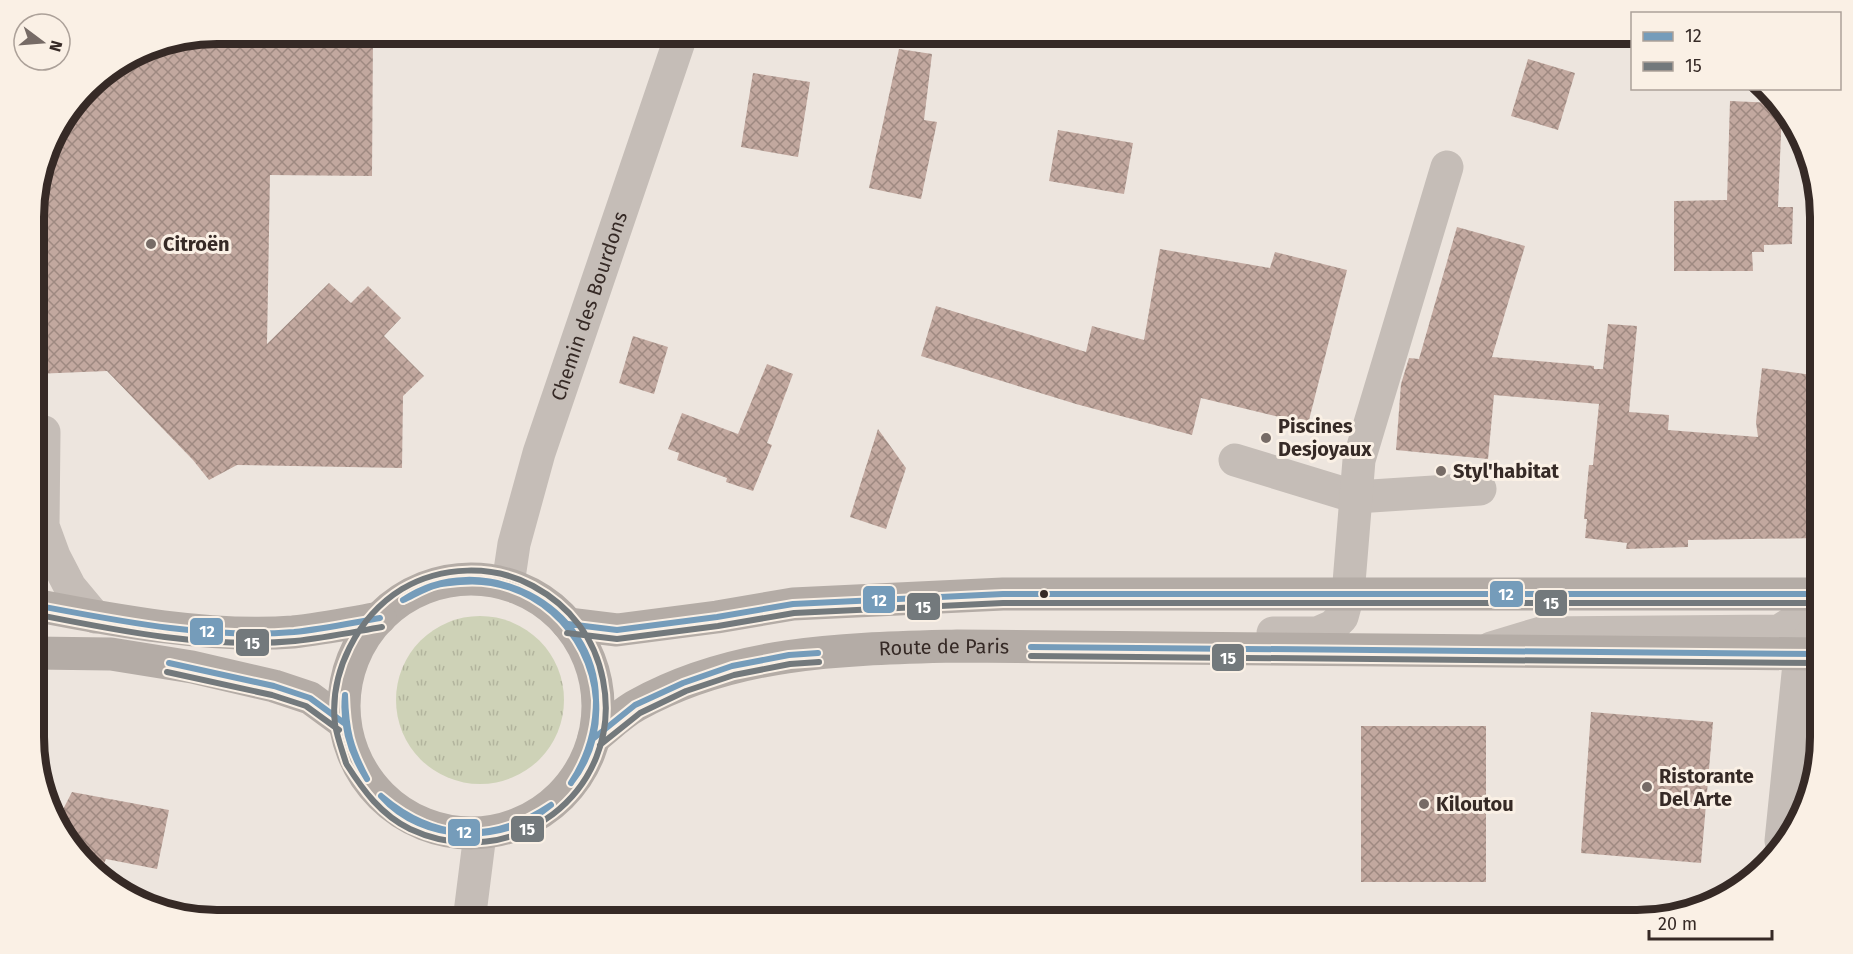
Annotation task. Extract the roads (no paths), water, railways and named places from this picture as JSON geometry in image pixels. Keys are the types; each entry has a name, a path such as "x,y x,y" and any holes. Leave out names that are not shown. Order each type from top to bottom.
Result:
{"main road":[{"path":"473,579 508,584 540,600 568,624 589,658 598,698 594,738 579,775 552,804 519,825 480,834 442,831 406,817 376,792 360,768 355,760 344,723 345,685 357,649 380,618 406,596 438,583 473,579"},
{"path":"568,624 617,630 794,604 964,595 1810,594"},
{"path":"44,607 95,617 199,630 256,632 293,632 380,618"},
{"name":"Route de Paris","path":"594,738 635,705 683,683 732,666 789,655 833,651 957,646 1810,654"},
{"path":"44,653 111,654 192,667 274,686 310,698 344,723"}],"street":[{"name":"Chemin des Bourdons","path":"508,584 513,544 539,453 678,44"},
{"path":"957,646 1139,632 1317,633 1333,626 1342,617 1348,595 1359,460 1447,167"},
{"path":"1235,460 1356,497 1480,489"},
{"path":"44,540 70,587 95,617"},
{"path":"1481,652 1541,633 1779,631 1810,611"},
{"path":"1783,828 1810,654"},
{"path":"470,910 480,834"}],"place":[{"name":"Citroën","path":"151,244"},
{"name":"Piscines Desjoyaux","path":"1266,438"},
{"name":"Styl'habitat","path":"1441,471"},
{"name":"Ristorante Del Arte","path":"1647,787"},
{"name":"Kiloutou","path":"1424,804"}]}
